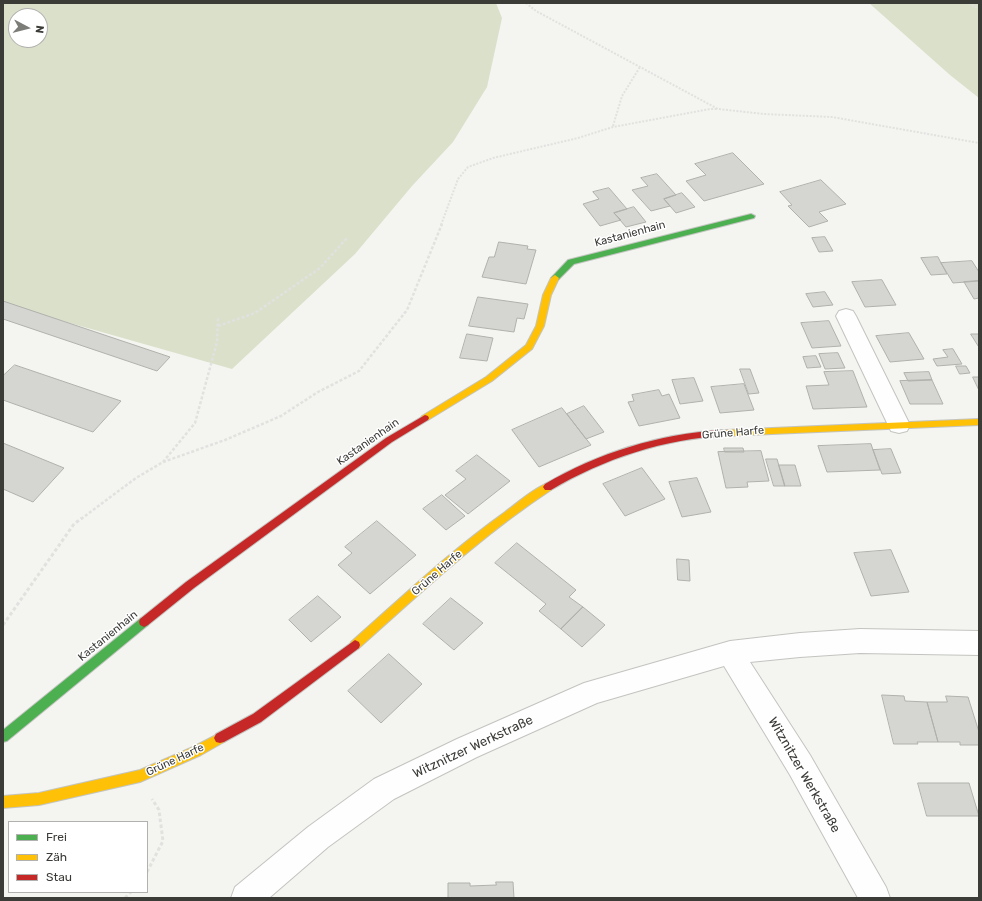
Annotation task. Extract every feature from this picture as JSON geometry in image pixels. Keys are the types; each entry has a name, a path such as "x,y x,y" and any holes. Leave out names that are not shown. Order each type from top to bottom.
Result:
{"street":[{"name":"Kastanienhain","path":"3,737 190,585 389,440 489,379 530,347 540,326 547,295 556,275 571,262 751,216"},
{"path":"846,316 899,425"},
{"name":"Grüne Harfe","path":"3,802 39,799 140,776 197,751 257,718 354,645 402,604 450,559 520,504 567,476 612,455 656,443 716,433 979,422"},
{"name":"Witznitzer Werkstraße","path":"246,898 318,837 390,786 467,748 593,692 730,653 800,645 860,641 979,643"},
{"name":"Witznitzer Werkstraße","path":"730,653 800,765 875,898"}],"path":[{"path":"526,3 543,15 584,38 622,56 718,109"},
{"path":"969,3 979,9"},
{"path":"613,126 622,96 640,67"},
{"path":"3,624 74,524 136,478 163,462 225,440 281,416 318,392 359,371 407,310 441,226 458,178 468,167 493,158 578,138 613,126 710,109 764,114 832,117 979,143"},
{"path":"218,326 255,313 320,268 347,238"},
{"path":"163,462 195,423 217,342 218,316"},
{"path":"140,776 159,810 162,840 148,870"}],"green space":[{"path":"3,3 496,3 502,18 487,87 453,142 412,186 355,254 232,369 3,304"},
{"path":"869,3 979,3 979,98 950,75"}],"building":[{"path":"733,153 764,184 704,201 686,181 706,175 695,164"},
{"path":"657,174 676,195 664,199 670,206 651,211 632,190 648,186 641,178"},
{"path":"821,180 846,204 819,212 828,221 809,227 788,206 792,205 780,192"},
{"path":"609,188 627,209 614,213 621,220 600,226 583,204 599,199 593,192"},
{"path":"682,193 695,207 676,213 664,199"},
{"path":"634,207 646,222 626,227 614,213"},
{"path":"825,237 833,251 819,252 812,238"},
{"path":"499,242 528,246 527,249 536,250 526,284 482,277 489,257 494,257"},
{"path":"938,257 947,274 931,275 921,258"},
{"path":"972,261 979,272 979,281 953,283 941,263"},
{"path":"882,280 896,305 865,307 852,282"},
{"path":"979,281 979,298 974,299 964,282"},
{"path":"825,292 833,305 813,307 806,294"},
{"path":"478,297 528,304 524,319 517,318 514,332 469,326"},
{"path":"3,301 170,357 157,371 3,319"},
{"path":"829,321 841,346 812,348 801,323"},
{"path":"909,333 924,359 890,362 876,336"},
{"path":"467,334 493,338 487,361 460,358"},
{"path":"971,334 979,334 979,347"},
{"path":"953,349 962,364 937,366 933,359 948,357 943,350"},
{"path":"838,353 845,368 825,369 819,354"},
{"path":"816,356 821,367 807,368 803,357"},
{"path":"15,365 121,401 93,432 3,400 3,376"},
{"path":"956,366 966,366 970,373 960,374"},
{"path":"740,369 750,369 759,393 749,394"},
{"path":"853,371 867,407 813,409 806,386 829,385 824,372"},
{"path":"929,372 932,380 908,381 904,373"},
{"path":"973,377 979,377 979,390"},
{"path":"694,378 703,401 680,404 672,380"},
{"path":"932,380 943,404 910,404 900,381"},
{"path":"744,384 754,410 720,413 711,387"},
{"path":"659,390 662,396 669,394 680,418 639,426 628,402 634,401 632,395"},
{"path":"584,406 604,432 586,439 567,414"},
{"path":"562,408 591,445 539,467 512,430"},
{"path":"3,443 64,468 33,502 3,489"},
{"path":"871,444 880,470 827,472 818,446"},
{"path":"724,448 743,448 744,452 725,452"},
{"path":"891,449 901,473 882,474 873,450"},
{"path":"761,451 769,481 747,482 748,487 726,488 718,452"},
{"path":"477,455 510,481 468,514 445,495 466,479 456,471"},
{"path":"766,459 777,459 785,486 774,486"},
{"path":"779,465 795,465 801,486 785,486"},
{"path":"642,468 665,499 625,516 603,484"},
{"path":"697,478 711,512 682,517 669,482"},
{"path":"442,495 465,516 446,530 423,509"},
{"path":"377,521 416,555 370,594 338,565 352,553 345,547"},
{"path":"517,543 576,590 569,597 583,607 561,629 539,611 546,604 495,563"},
{"path":"891,550 909,592 871,596 854,553"},
{"path":"677,559 689,560 690,581 678,580"},
{"path":"318,596 341,617 311,642 289,620"},
{"path":"451,598 483,623 454,650 423,624"},
{"path":"583,607 605,625 582,647 561,629"},
{"path":"389,654 422,684 381,723 348,691"},
{"path":"882,695 904,696 905,701 927,702 938,742 894,744"},
{"path":"946,696 968,697 979,732 979,745 960,745 960,742 938,742 927,702 947,702"},
{"path":"918,783 969,783 979,816 927,816"},
{"path":"496,882 513,882 514,898 448,898 448,883 470,883 470,886 496,885"}],"traffic: fast":[{"path":"555,278 571,262 751,216"},
{"path":"3,737 144,622"}],"traffic: slow":[{"path":"425,418 489,379 529,347 540,326 547,295 555,278"},
{"path":"726,433 979,422"},
{"path":"355,645 472,542 522,504 548,487"},
{"path":"3,802 39,799 140,776 197,751 220,738"}],"traffic: jam":[{"path":"144,622 190,585 389,440 425,418"},
{"path":"548,487 580,469 631,450 684,438 726,433"},
{"path":"220,738 257,718 355,645"}]}
